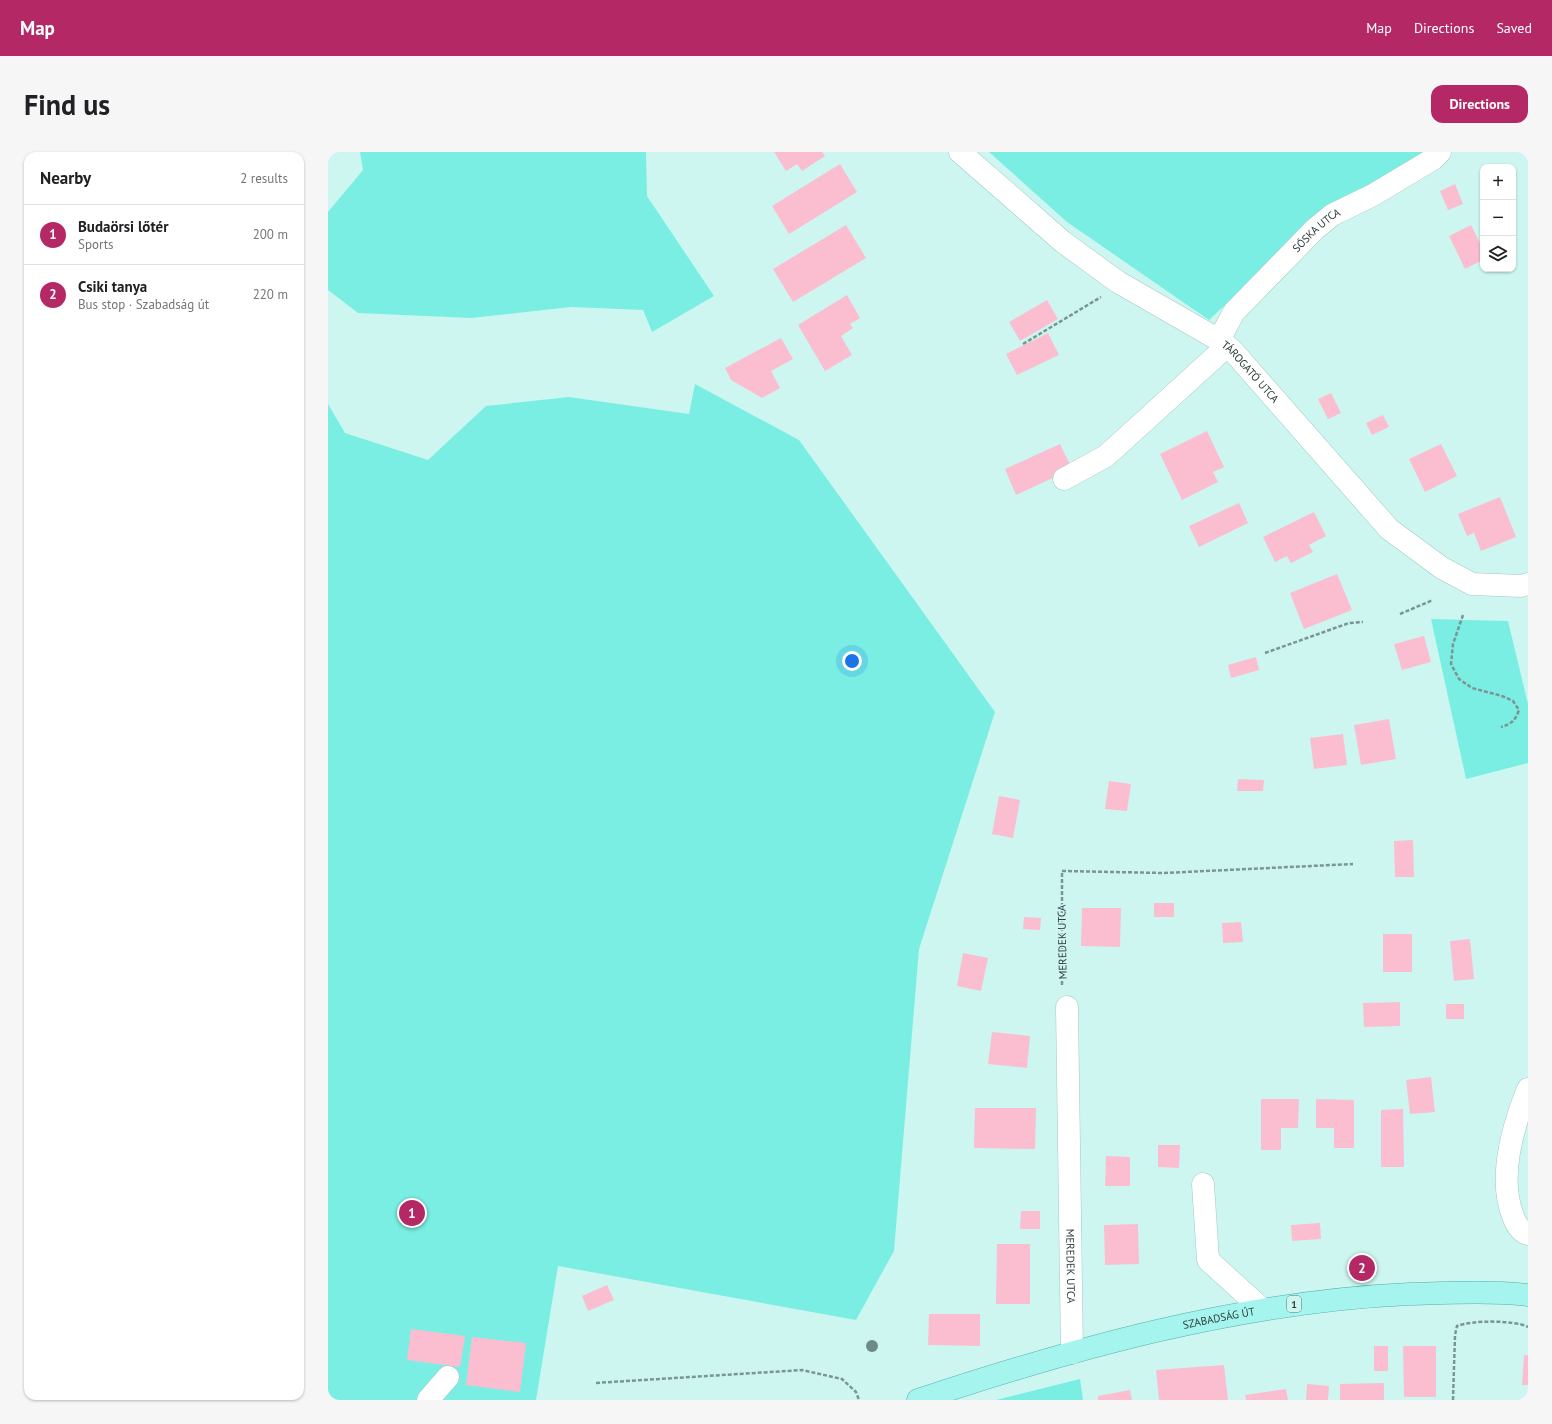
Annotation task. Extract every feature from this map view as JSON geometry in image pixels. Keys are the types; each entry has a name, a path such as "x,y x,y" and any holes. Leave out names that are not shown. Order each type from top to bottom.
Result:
{"main road":[{"name":"SZABADSÁG ÚT","path":"918,1400 1072,1353 1198,1321 1262,1309 1369,1296 1463,1292 1528,1295"}],"street":[{"name":"TÁROGATÓ UTCA","path":"960,152 1063,242 1122,285 1223,343 1341,473 1389,529 1442,568 1472,584 1522,586 1528,584"},
{"name":"SÓSKA UTCA","path":"1064,480 1106,456 1223,343 1234,312 1315,229 1332,216 1373,195 1433,159 1440,152"},
{"name":"MEREDEK UTCA","path":"1068,1007 1072,1353"},
{"path":"1528,1088 1510,1148 1506,1177 1509,1206 1516,1225 1524,1233 1528,1234"},
{"path":"1203,1184 1208,1260 1262,1309"},
{"path":"428,1400 448,1377"}],"path":[{"path":"1023,344 1122,285"},
{"path":"1400,614 1433,600"},
{"path":"1463,615 1453,644 1451,664 1459,679 1472,688 1502,696 1513,701 1518,710 1516,718 1512,723 1501,727"},
{"path":"1265,653 1349,623 1363,622"},
{"name":"MEREDEK UTCA","path":"1068,1007 1061,979 1062,871 1164,874 1353,864"},
{"path":"1453,1400 1455,1335 1457,1326 1465,1322 1484,1322 1522,1324 1528,1328"},
{"path":"596,1383 802,1370 842,1379 856,1392 859,1400"}],"shaded area":[{"path":"360,152 646,152 647,196 714,296 652,332 643,310 571,307 471,318 358,313 328,290 328,212 363,170"},
{"path":"989,152 1426,152 1328,209 1209,320 1067,222"},
{"path":"695,384 799,440 995,712 919,949 894,1251 856,1320 558,1266 536,1400 328,1400 328,404 345,433 428,460 486,406 569,397 689,414"},
{"path":"1431,619 1508,621 1528,704 1528,763 1466,779"},
{"path":"1080,1379 1083,1400 996,1400"}],"building":[{"path":"774,152 822,152 825,156 802,171 797,164 786,171"},
{"path":"840,164 857,192 789,234 772,206"},
{"path":"1455,184 1463,204 1448,210 1440,191"},
{"path":"846,225 866,258 793,302 773,269"},
{"path":"1471,225 1480,243 1480,262 1465,269 1449,236"},
{"path":"847,295 860,318 850,324 853,328 841,336 852,355 825,371 798,325"},
{"path":"1047,300 1058,319 1020,341 1009,322"},
{"path":"1048,333 1059,355 1017,375 1006,354"},
{"path":"781,338 793,359 771,371 780,388 762,398 731,380 725,368"},
{"path":"1331,393 1341,413 1328,419 1318,399"},
{"path":"1383,415 1389,427 1372,435 1366,423"},
{"path":"1207,431 1224,467 1213,472 1218,482 1182,500 1160,454"},
{"path":"1060,444 1072,469 1016,495 1005,469"},
{"path":"1441,444 1457,476 1425,492 1409,459"},
{"path":"1500,497 1516,537 1481,551 1474,533 1467,536 1458,514"},
{"path":"1239,503 1248,523 1199,547 1189,526"},
{"path":"1314,512 1326,536 1309,545 1313,552 1291,563 1287,556 1275,562 1263,537"},
{"path":"1337,574 1352,610 1304,629 1290,593"},
{"path":"1424,636 1431,662 1402,670 1394,644"},
{"path":"1256,657 1259,670 1231,678 1228,665"},
{"path":"1389,719 1396,759 1361,765 1354,725"},
{"path":"1343,734 1347,765 1314,769 1310,738"},
{"path":"1238,779 1264,780 1263,791 1237,791"},
{"path":"1109,781 1131,784 1127,811 1105,809"},
{"path":"999,796 1020,800 1013,838 992,834"},
{"path":"1413,840 1414,877 1395,877 1394,841"},
{"path":"1154,903 1174,903 1174,917 1154,917"},
{"path":"1082,908 1121,908 1120,947 1081,946"},
{"path":"1024,917 1041,918 1040,930 1023,929"},
{"path":"1241,922 1243,942 1223,943 1222,923"},
{"path":"1383,934 1412,934 1412,972 1383,972"},
{"path":"1470,939 1474,979 1454,981 1450,941"},
{"path":"963,953 988,958 981,991 957,986"},
{"path":"1400,1002 1400,1026 1364,1027 1363,1003"},
{"path":"1446,1004 1464,1004 1464,1019 1446,1019"},
{"path":"992,1032 1030,1036 1027,1068 988,1064"},
{"path":"1431,1077 1435,1112 1410,1114 1406,1080"},
{"path":"1261,1099 1299,1099 1298,1128 1281,1128 1281,1150 1261,1150"},
{"path":"1316,1099 1354,1100 1354,1148 1334,1148 1334,1128 1316,1128"},
{"path":"975,1108 1036,1108 1035,1149 974,1148"},
{"path":"1403,1109 1404,1167 1381,1167 1381,1110"},
{"path":"1158,1145 1180,1145 1179,1168 1158,1167"},
{"path":"1106,1156 1130,1157 1130,1186 1105,1186"},
{"path":"1021,1211 1040,1211 1040,1229 1020,1229"},
{"path":"1320,1223 1321,1239 1292,1241 1291,1225"},
{"path":"1138,1224 1139,1264 1105,1265 1104,1225"},
{"path":"997,1244 1030,1244 1030,1304 996,1304"},
{"path":"607,1285 614,1300 588,1311 582,1296"},
{"path":"929,1314 980,1314 980,1346 928,1345"},
{"path":"411,1329 465,1336 460,1367 407,1360"},
{"path":"472,1337 526,1343 520,1392 466,1385"},
{"path":"1374,1346 1388,1346 1388,1371 1374,1371"},
{"path":"1403,1346 1436,1346 1436,1397 1404,1397"},
{"path":"1524,1355 1528,1355 1528,1385 1522,1385"},
{"path":"1224,1365 1228,1400 1159,1400 1156,1370"},
{"path":"1384,1383 1384,1400 1340,1400 1340,1384"},
{"path":"1307,1384 1329,1386 1328,1400 1306,1400"},
{"path":"1286,1389 1288,1400 1246,1400 1245,1395"},
{"path":"1130,1390 1132,1400 1098,1400 1098,1396"}],"place":[{"name":"Budaörsi lőtér","path":"412,1213"},
{"name":"Csiki tanya","path":"1362,1268"}]}
